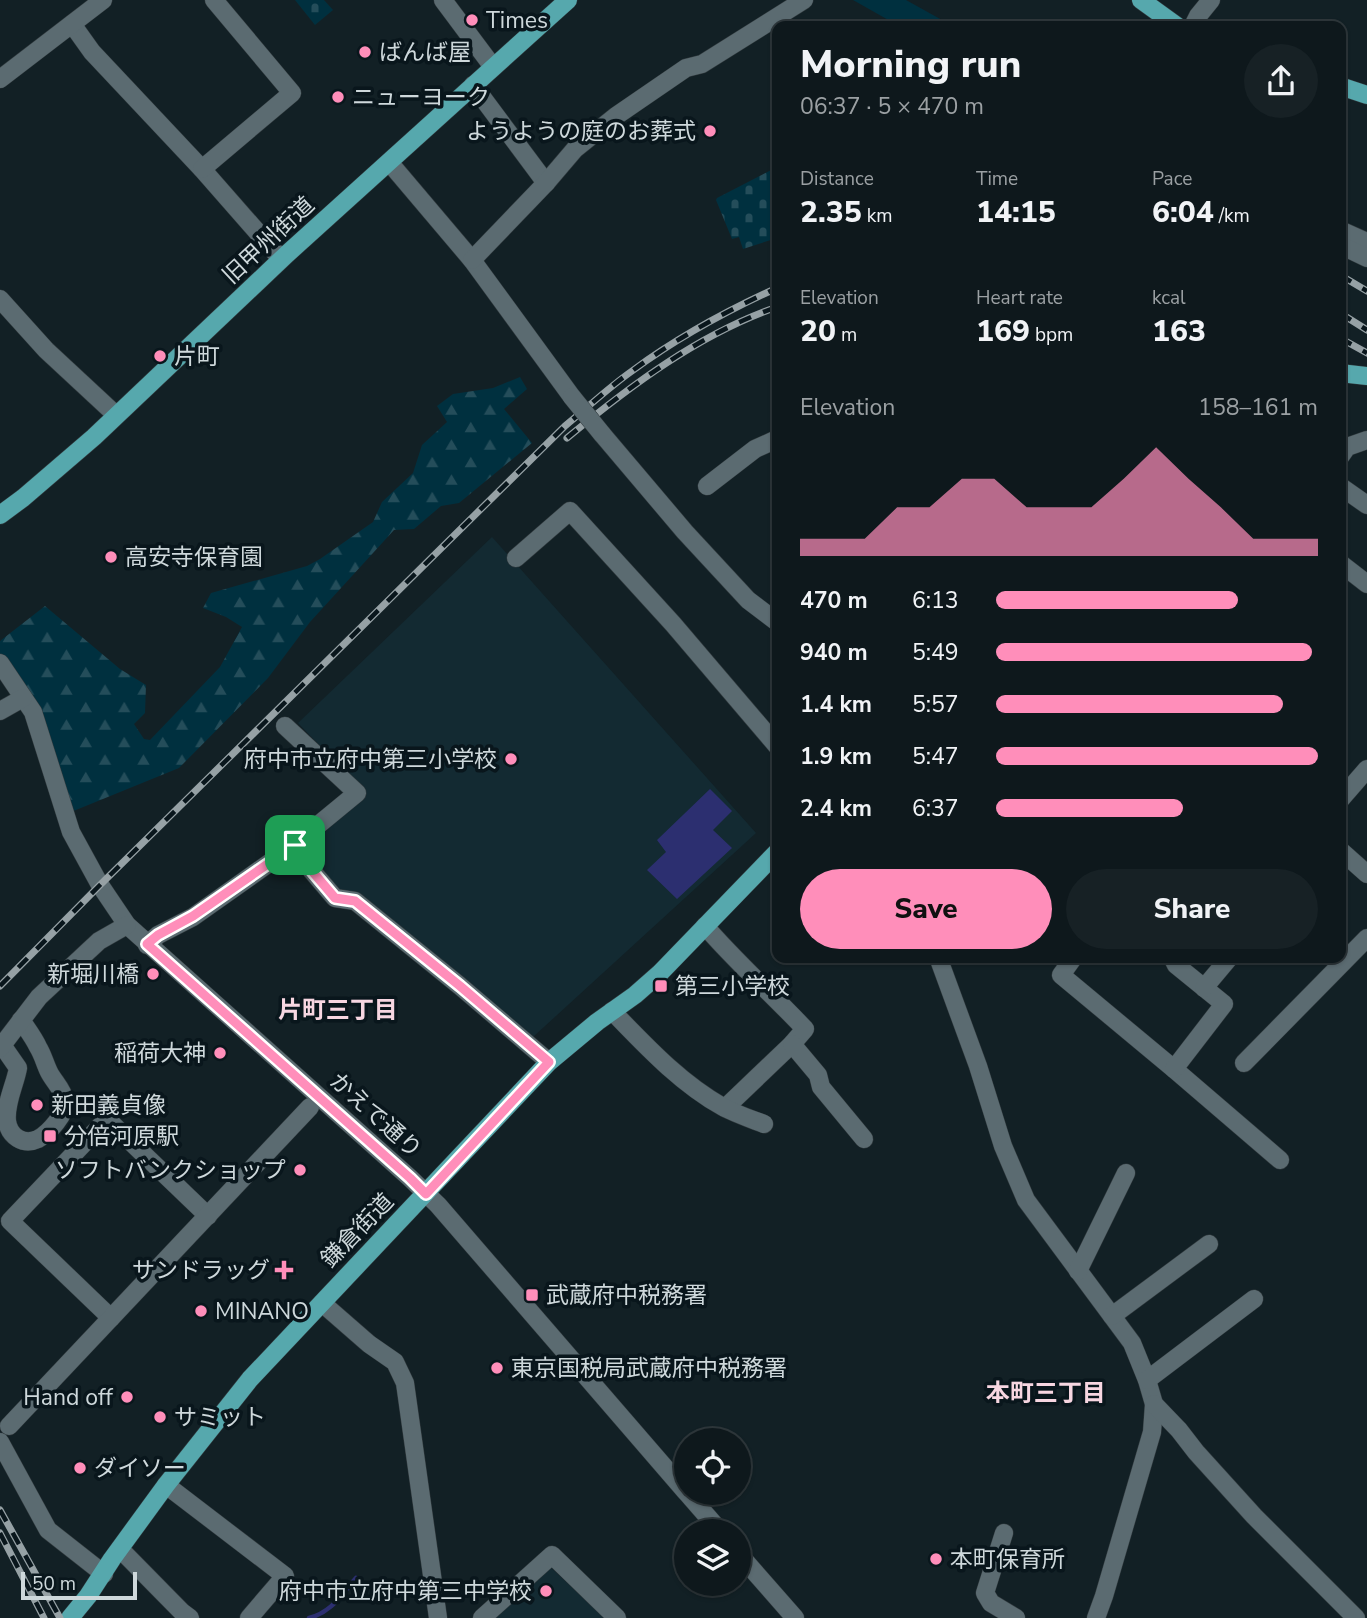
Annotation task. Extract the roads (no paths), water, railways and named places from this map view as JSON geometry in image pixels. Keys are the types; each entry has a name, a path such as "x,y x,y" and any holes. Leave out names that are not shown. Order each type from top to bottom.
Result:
{"main road":[{"name":"旧甲州街道","path":"0,515 23,498 116,415 281,259 568,0"},
{"path":"1141,0 1170,21"},
{"path":"1346,88 1367,95"},
{"path":"1346,374 1367,376"},
{"name":"鎌倉街道","path":"70,1618 166,1485 250,1379 549,1062 660,973 772,857"}],"street":[{"path":"0,79 103,0"},
{"path":"202,169 292,93 214,0"},
{"path":"443,0 493,67"},
{"path":"472,260 575,149 616,116 686,68 702,64 804,0"},
{"path":"1196,21 1211,0"},
{"path":"72,24 92,52 202,169 281,259"},
{"path":"473,85 546,183"},
{"path":"389,162 472,260 602,435 685,532 748,600 772,618"},
{"path":"1346,233 1367,242"},
{"path":"1346,248 1367,258"},
{"path":"0,299 46,350 116,415"},
{"path":"1346,448 1367,440"},
{"path":"707,486 754,450 772,441"},
{"path":"1346,490 1367,505"},
{"path":"516,558 570,511 673,624 772,741"},
{"path":"1346,568 1367,584"},
{"name":"かえで通り","path":"0,663 33,712 71,832 105,893 127,925 438,1205 674,1478"},
{"path":"0,711 23,698"},
{"path":"147,944 193,916 295,845 357,793 285,726"},
{"path":"1346,793 1367,769"},
{"path":"295,845 335,898 355,901 549,1062"},
{"path":"1346,854 1365,867"},
{"path":"21,1020 62,1091 66,1103 62,1116 39,1138 28,1142 17,1139 10,1132 7,1122 7,1111 18,1068 1,1047 21,1020 39,997 99,941 127,925"},
{"path":"705,926 805,1030 724,1108"},
{"path":"1346,959 1367,938"},
{"path":"940,963 978,1066 1003,1146 1027,1200 1132,1343 1154,1404 1152,1432 1096,1618"},
{"path":"1069,963 1060,975 1280,1160"},
{"path":"1174,963 1224,1004 1174,1069"},
{"path":"1203,988 1225,963"},
{"path":"1244,1063 1342,963"},
{"path":"612,1011 664,1064 691,1086 724,1108 764,1124"},
{"path":"792,1044 818,1075 821,1087 864,1139"},
{"path":"16,1081 33,1072 50,1074"},
{"path":"104,1574 48,1530 4,1434 310,1107"},
{"path":"111,1318 10,1221 18,1211 107,1119 208,1216"},
{"path":"1078,1271 1126,1173"},
{"path":"1112,1316 1209,1244"},
{"path":"1147,1380 1254,1299"},
{"path":"322,1303 369,1344 395,1362 405,1383 438,1618"},
{"path":"1154,1404 1254,1516 1356,1618"},
{"path":"166,1485 285,1576 249,1618"},
{"name":"かえで通り","path":"697,1505 710,1519"},
{"path":"1004,1533 985,1594 991,1603 1016,1618"},
{"path":"120,1549 190,1618"},
{"path":"482,1618 552,1555 617,1618"},
{"path":"751,1568 795,1618"}],"waterway":[{"path":"309,1618 330,1607 356,1578"}],"railway":[{"path":"1346,279 1367,291"},
{"path":"0,986 565,426 666,347 772,290"},
{"path":"567,438 615,399 666,363 720,332 772,309"},
{"path":"1346,317 1367,330"},
{"path":"1346,341 1367,353"},
{"path":"0,1510 60,1618"},
{"path":"0,1533 44,1618"}],"place":[{"name":"Times","path":"472,20"},
{"name":"ばんば屋","path":"365,52"},
{"name":"ニューヨーク","path":"338,97"},
{"name":"ようようの庭のお葬式","path":"710,131"},
{"name":"片町","path":"160,356"},
{"name":"高安寺保育園","path":"111,557"},
{"name":"府中市立府中第三小学校","path":"511,759"},
{"name":"新堀川橋","path":"153,974"},
{"name":"第三小学校","path":"661,986"},
{"name":"稲荷大神","path":"220,1053"},
{"name":"新田義貞像","path":"37,1105"},
{"name":"分倍河原駅","path":"50,1136"},
{"name":"ソフトバンクショップ","path":"300,1170"},
{"name":"サンドラッグ","path":"284,1270"},
{"name":"武蔵府中税務署","path":"532,1295"},
{"name":"MINANO","path":"201,1311"},
{"name":"東京国税局武蔵府中税務署","path":"497,1368"},
{"name":"Hand off","path":"127,1397"},
{"name":"サミット","path":"160,1417"},
{"name":"ダイソー","path":"80,1468"},
{"name":"本町保育所","path":"936,1559"},
{"name":"府中市立府中第三中学校","path":"546,1591"}],"district":[{"name":"片町三丁目","path":"338,1010"},
{"name":"本町三丁目","path":"1046,1393"}]}
